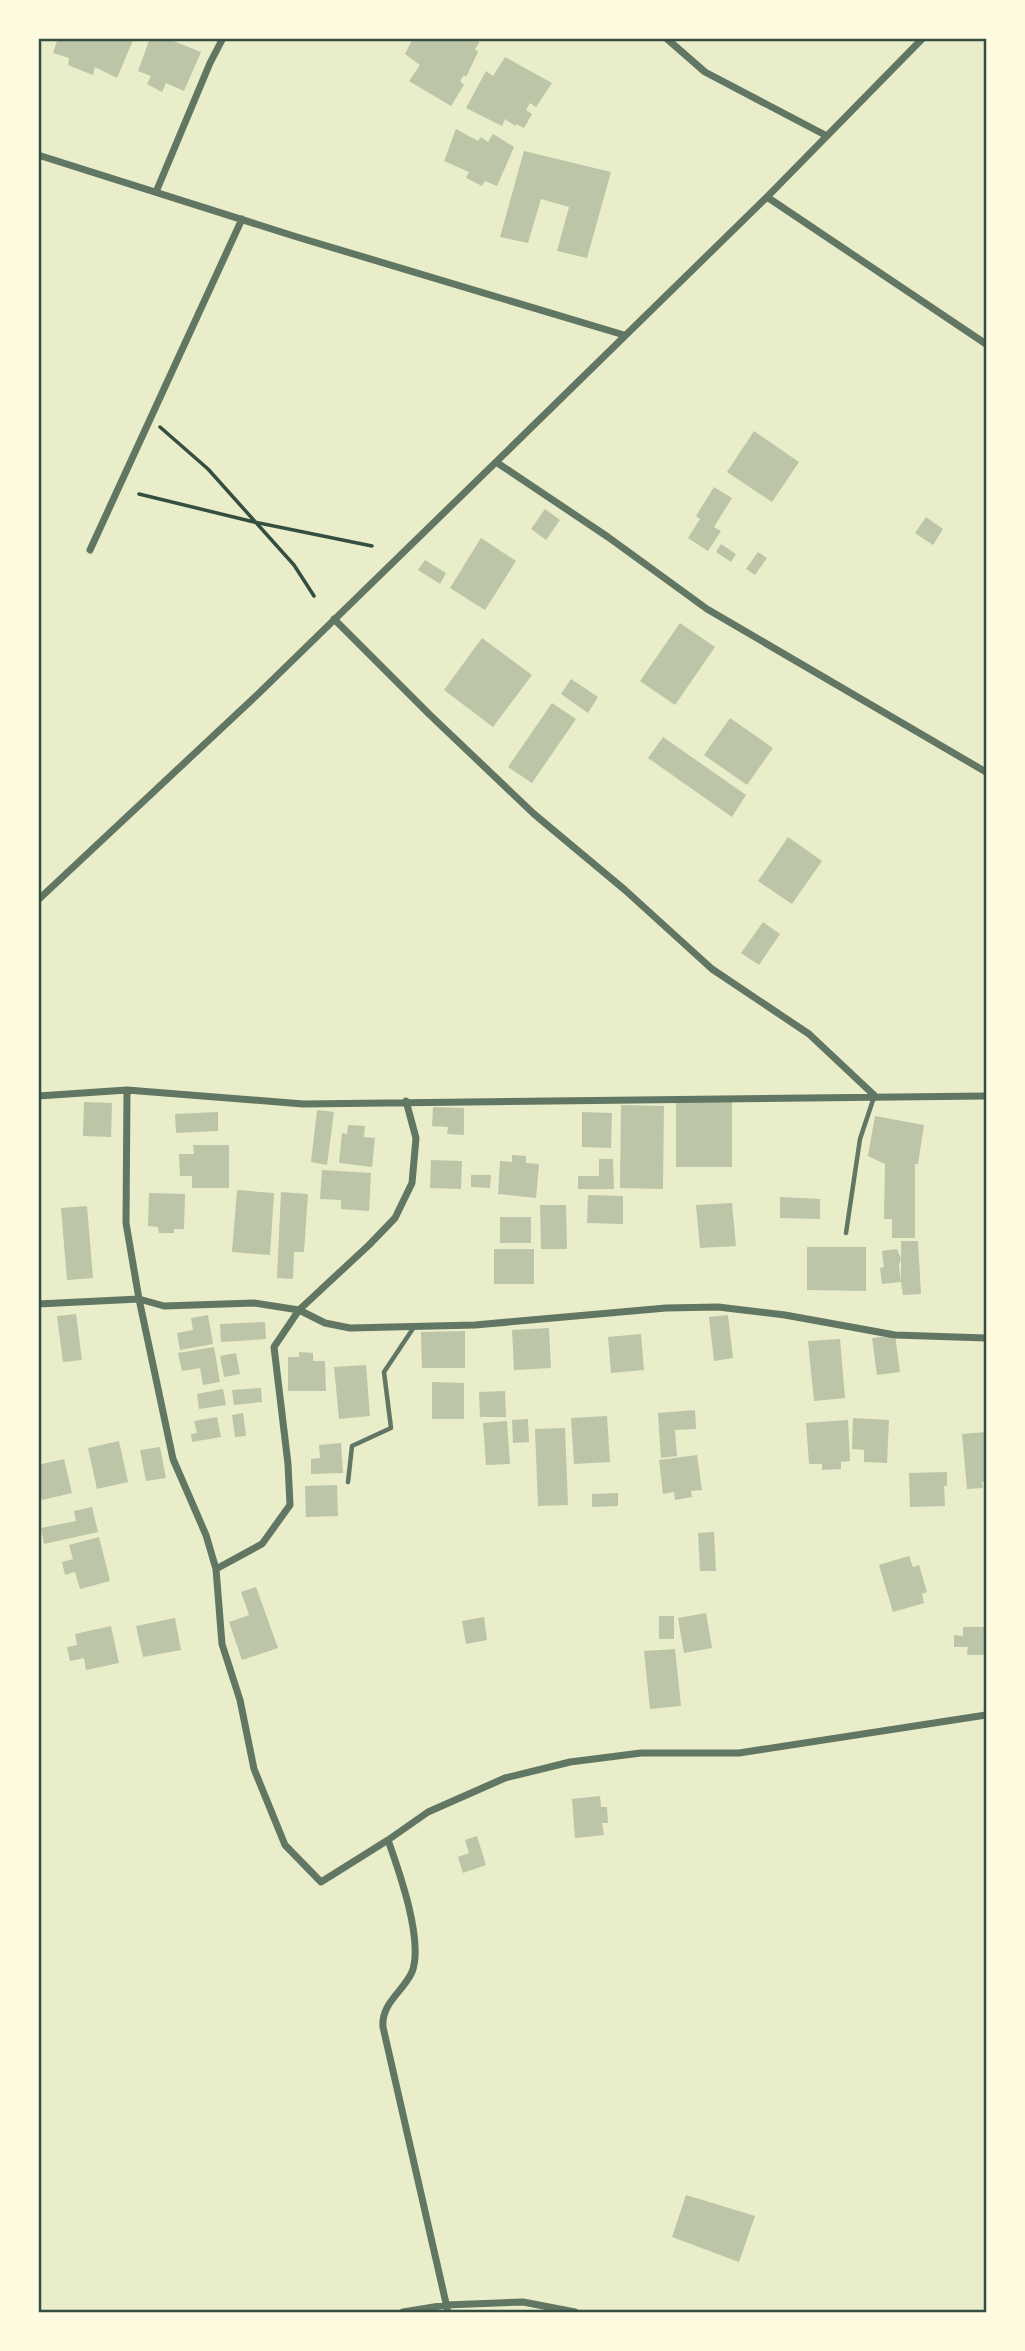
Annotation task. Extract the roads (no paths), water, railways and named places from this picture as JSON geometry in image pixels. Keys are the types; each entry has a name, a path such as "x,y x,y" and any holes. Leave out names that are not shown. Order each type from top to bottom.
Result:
{"street":[{"path":"156,192 223,38"},
{"path":"666,38 705,72 827,136"},
{"path":"38,900 496,462 767,197 923,38"},
{"path":"38,155 624,335"},
{"path":"767,197 986,344"},
{"path":"90,550 242,219"},
{"path":"496,462 608,537 707,609 986,772"},
{"path":"334,619 534,814 625,890 712,969 809,1034 875,1096"},
{"path":"38,1096 127,1090 303,1104 875,1096 986,1097"},
{"path":"127,1090 126,1223 173,1459 206,1535 216,1569 222,1644 240,1700 254,1769 285,1845 321,1882 428,1812 505,1778 570,1762 641,1753 739,1753 986,1715"},
{"path":"216,1569 262,1544 290,1505 288,1464 274,1347 299,1310 395,1218 412,1183 416,1138 406,1101"},
{"path":"38,1304 139,1299 164,1306 254,1303 299,1310 325,1323 350,1328 475,1325 666,1308 718,1307 785,1315 895,1335 986,1338"},
{"path":"388,1840 402,1880 415,1940 412,1971 382,2014 383,2027 447,2309"},
{"path":"403,2312 523,2302 575,2312"}],"lane":[{"path":"846,1233 860,1139 875,1096"},
{"path":"348,1482 352,1447 391,1428 384,1372 414,1327"}]}
